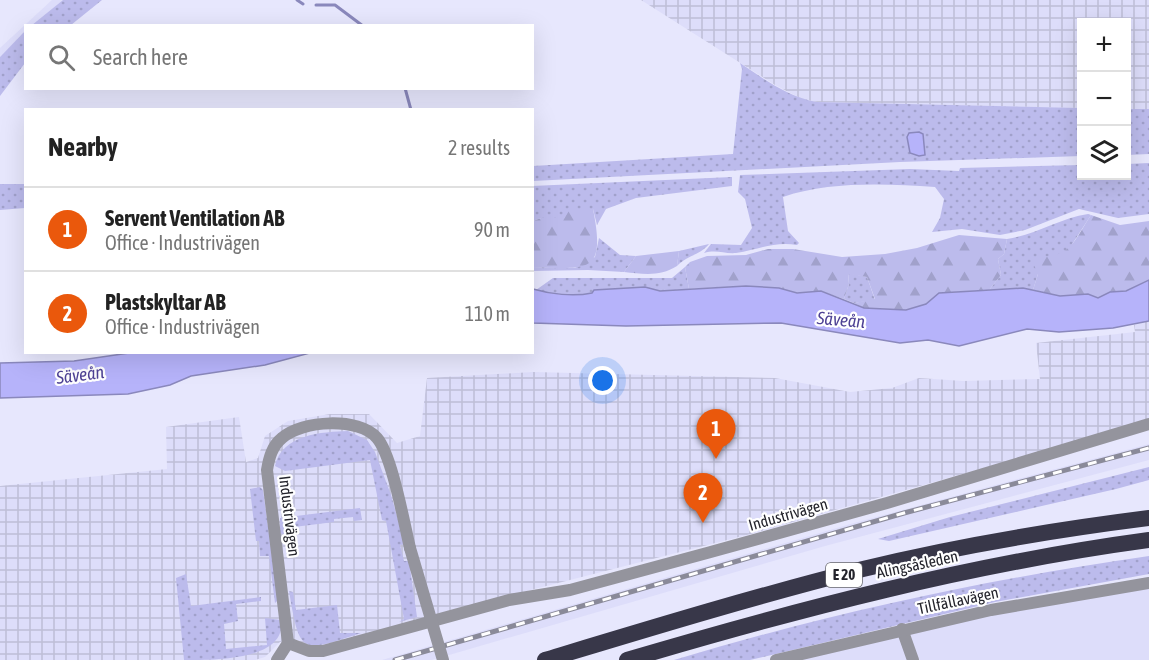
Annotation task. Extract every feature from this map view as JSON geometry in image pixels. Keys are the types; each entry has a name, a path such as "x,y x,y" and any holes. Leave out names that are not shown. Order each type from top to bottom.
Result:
{"highway":[{"name":"E 20","path":"545,660 724,607 865,569 994,542 1149,518"},
{"name":"Alingsåsleden","path":"627,660 857,595 988,567 1149,540"}],"street":[{"name":"Industrivägen","path":"443,660 410,548 385,452 376,437 359,426 338,423 304,428 283,437 272,452 267,470 288,643 309,651 323,651 509,600 570,590 887,503 1149,424"},
{"name":"Tillfällavägen","path":"776,660 992,610 1149,583"},
{"path":"902,629 913,660"},
{"path":"277,660 288,643"}],"shaded area":[{"path":"52,0 63,0 33,24 26,24"},
{"path":"641,0 1149,0 1149,109 1131,109 1131,18 1077,18 1077,108 817,102 802,99 775,85"},
{"path":"24,26 24,32 0,57 0,48"},
{"path":"1149,321 1149,421 747,535 444,612 324,647 309,648 298,640 280,642 265,657 255,660 0,660 0,486 167,469 166,427 239,417 246,462 258,458 265,436 288,421 330,414 369,414 397,443 420,436 427,378 533,372 775,378 850,392 892,388 919,378 963,381 1040,379 1036,343 1135,332 1134,325"},
{"path":"1149,444 1149,460 825,546 432,660 382,660 854,523"},
{"path":"1149,588 1149,660 795,660 986,616"}],"green space":[{"path":"63,0 102,0 72,24 33,24"},
{"path":"24,32 24,64 0,96 0,57"},
{"path":"740,63 786,92 817,102 1077,108 1077,156 900,162 534,181 534,166 733,154 742,69"},
{"path":"1131,109 1149,109 1149,154 1131,155"},
{"path":"1149,163 1149,214 1118,218 1079,209 1025,230 1000,235 962,229 932,232 940,218 944,199 935,187 839,186 783,197 788,231 799,243 797,245 773,245 736,253 712,251 704,253 711,244 741,245 752,228 745,199 738,192 740,175 910,169 959,171 960,168 1077,165 1077,180 1131,180 1131,164"},
{"path":"732,177 732,186 636,198 606,209 597,225 593,209 564,218 541,218 534,221 534,186"},
{"path":"0,184 24,184 24,208 0,210"},
{"path":"593,209 597,246 594,256 589,263 580,267 534,267 534,221 541,218 564,218 569,210"},
{"path":"1091,215 1071,246 1038,274 1033,290 1023,288 989,290 1001,275 998,259 1004,254 1007,239"},
{"path":"1091,215 1120,225 1149,221 1149,280 1126,291 1110,292 1098,299 1088,294 1060,296 1033,290 1038,274 1034,265 1038,258 1059,254 1071,246"},
{"path":"959,235 1007,239 1004,254 998,259 1001,275 989,290 939,293 926,304 906,310 864,308 854,303 875,299 867,277 848,274 849,284 844,299 821,291 797,293 779,288 746,286 689,289 685,267 690,262 707,256 746,255 768,249 793,249 842,257 885,254 917,248"},
{"path":"599,238 620,255 636,256 624,272 534,271 534,267 575,268 595,257"},
{"path":"709,244 702,251 685,259 677,266 679,251"},
{"path":"679,251 677,266 664,272 651,274 624,272 636,256"},
{"path":"685,267 689,289 660,291 645,287 594,290 592,293 571,295 536,290 553,278 672,278"},
{"path":"848,273 867,277 875,300 854,303 844,299 849,284"},
{"path":"348,431 367,440 375,452 391,495 405,544 400,545 404,561 409,561 417,617 399,622 404,619 386,521 382,520 370,460 285,471 275,466 279,455 294,441 315,434"},
{"path":"1149,467 1149,480 1116,489 889,541 878,539 950,517"},
{"path":"260,487 263,490 278,600 275,603 269,556 260,556 259,541 256,541 250,489"},
{"path":"360,508 362,520 354,521 353,517 334,519 334,522 286,528 286,535 280,533 280,518"},
{"path":"1149,556 1149,574 995,602 750,660 674,660 791,627 910,599 1029,575"},
{"path":"186,574 191,606 261,597 261,601 236,604 238,621 224,624 226,649 267,645 265,618 281,620 280,633 273,643 247,655 184,660 176,578"},
{"path":"289,591 293,592 296,610 337,605 340,633 361,633 326,644 306,644 296,627"}],"water":[{"path":"909,133 923,134 925,155 919,156 910,153 907,137"},
{"name":"Säveån","path":"1149,280 1149,321 1113,328 1059,332 1027,329 959,346 928,340 900,343 781,323 626,326 534,323 534,289 554,294 577,295 592,293 594,290 645,287 660,291 746,286 779,288 797,293 821,291 864,308 906,310 926,304 939,293 1023,288 1060,296 1088,294 1098,298 1110,292 1126,291"},
{"name":"Säveån","path":"122,354 306,354 265,365 191,376 170,385 128,394 0,398 0,363 74,361"}],"waterway":[{"path":"297,0 303,4"},
{"path":"316,5 335,5 360,24"},
{"path":"406,90 410,108"}],"railway":[{"path":"395,660 904,513 1149,448"}],"place":[{"name":"Servent Ventilation AB","path":"716,459"},
{"name":"Plastskyltar AB","path":"703,523"}]}
